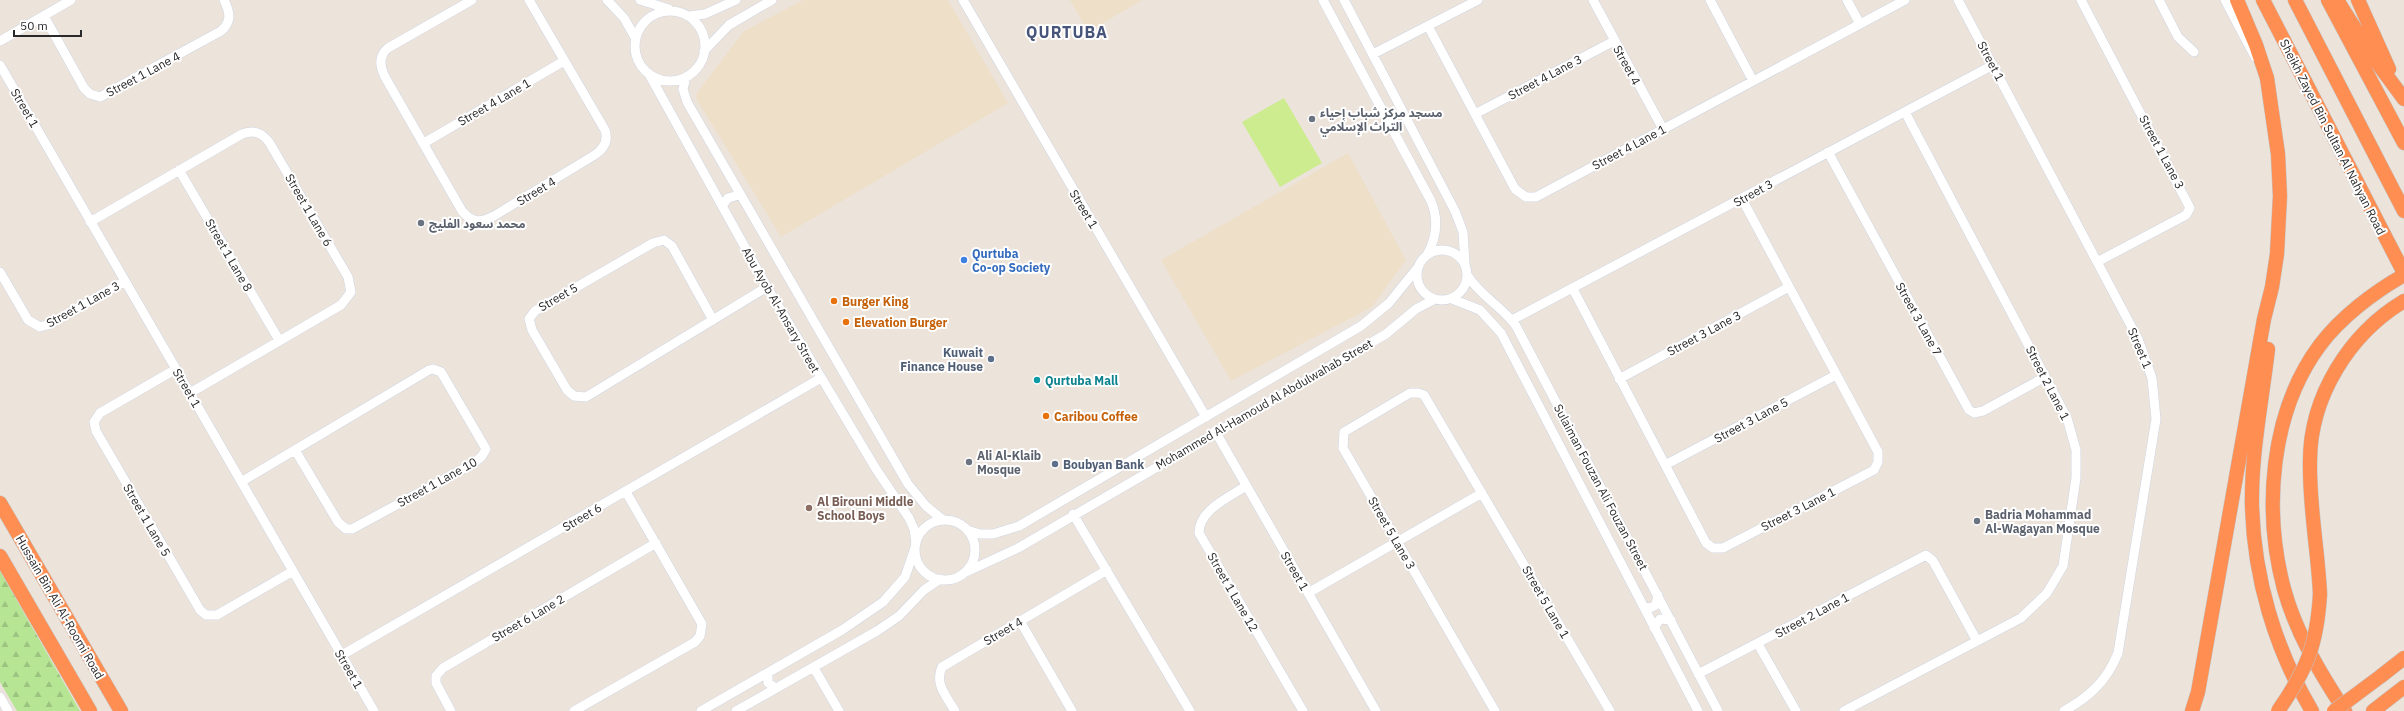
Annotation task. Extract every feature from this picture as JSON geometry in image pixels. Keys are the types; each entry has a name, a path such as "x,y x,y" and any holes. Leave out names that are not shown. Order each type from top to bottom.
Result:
{"highway":[{"path":"2237,0 2256,45 2267,78 2276,130 2280,172 2278,235 2272,286 2271,320 2255,460 2252,505 2255,552 2263,598 2280,644 2301,693 2312,711"},
{"name":"Sheikh Zayed Bin Sultan Al Nahyan Road","path":"2262,0 2404,274"},
{"path":"2295,0 2404,211"},
{"path":"2328,0 2404,143"},
{"path":"2338,0 2373,57 2403,98"},
{"path":"2358,0 2403,98"},
{"path":"2345,711 2325,682 2298,628 2287,596 2279,561 2273,501 2276,463 2283,422 2303,373 2321,344 2368,299 2404,274"},
{"path":"2192,711 2198,692 2263,327 2272,286"},
{"path":"2278,711 2310,660 2318,627 2320,594 2311,494 2310,460 2312,430 2322,398 2335,370 2350,350 2376,322 2404,301"},
{"name":"Hussain Bin Ali Al-Roomi Road","path":"0,503 121,711"},
{"path":"0,556 90,711"},
{"path":"2334,711 2404,658"},
{"path":"2373,711 2399,691"}],"street":[{"path":"0,41 71,0"},
{"name":"Street 1 Lane 4","path":"44,16 84,88 90,94 100,97 221,31 228,24 230,16 224,0"},
{"name":"Street 4","path":"472,0 388,48 381,58 381,67 385,77 466,216 479,222 494,216 593,156 605,144 605,130 529,0"},
{"path":"607,0 624,18 636,39"},
{"path":"640,0 674,10 688,16 695,20 703,32 704,51 698,68 686,77 669,81 649,74 637,58 636,39 642,24 650,16 662,11 674,10"},
{"path":"688,16 705,14 736,0"},
{"path":"704,51 729,25 772,0"},
{"name":"Street 1","path":"963,0 1206,417"},
{"path":"1323,0 1431,201 1436,216 1436,232 1427,255 1419,266 1417,276 1420,286 1426,294 1435,299 1452,299 1464,288 1468,276 1465,264 1463,232 1455,211 1344,0"},
{"path":"1373,54 1478,0"},
{"name":"Street 4","path":"1593,0 1663,129"},
{"path":"1710,0 1752,81"},
{"path":"1847,0 1860,24"},
{"name":"Street 4 Lane 1","path":"1428,26 1515,189 1526,197 1536,197 1905,0"},
{"name":"Street 1","path":"1958,0 2138,340 2149,364 2155,391 2155,434 2118,653 2111,670 2099,686 2083,700 2064,711"},
{"name":"Street 1 Lane 3","path":"2081,0 2190,208 2186,215 2097,262"},
{"path":"2159,0 2178,37 2194,52"},
{"path":"2225,0 2267,78"},
{"name":"Street 4 Lane 3","path":"1475,114 1614,40"},
{"name":"Street 4 Lane 1","path":"424,143 564,61"},
{"name":"Street 1","path":"0,65 374,711"},
{"name":"Street 3","path":"1512,320 1993,65"},
{"name":"Abu Ayob Al-Ansary Street","path":"649,74 767,287 821,378 909,518 916,536 916,545"},
{"name":"Abu Ayob Al-Ansary Street","path":"686,77 683,89 687,102 739,195 908,484 926,506 943,520"},
{"name":"Street 2 Lane 1","path":"1844,711 2021,618 2047,593 2063,566 2076,478 2076,450 2067,418 1905,112"},
{"name":"Street 1 Lane 6","path":"90,222 242,134 251,132 263,135 348,277 351,288 344,302 190,393"},
{"name":"Street 3 Lane 7","path":"1828,152 1969,410 1974,413 1983,411 2045,377"},
{"name":"Street 1 Lane 8","path":"179,170 279,340"},
{"path":"722,206 728,198 739,195"},
{"name":"Street 3 Lane 1","path":"1573,289 1706,543 1713,548 1723,548 1874,470 1878,462 1878,452 1742,199"},
{"name":"Street 5","path":"713,320 672,246 664,240 653,243 535,311 530,320 532,330 567,390 574,396 586,397 713,320 767,287"},
{"path":"1427,255 1440,250 1449,251 1457,255 1465,264"},
{"name":"Mohammed Al-Hamoud Al Abdulwahab Street","path":"967,530 980,534 993,534 1019,526 1206,417 1370,320 1400,291 1419,266"},
{"name":"Street 1 Lane 3","path":"0,272 28,320 40,327 50,324 125,281"},
{"name":"Sulaiman Fouzan Ali Fouzan Street","path":"1468,276 1480,292 1512,320 1718,711"},
{"name":"Street 3 Lane 3","path":"1619,379 1789,287"},
{"name":"Mohammed Al-Hamoud Al Abdulwahab Street","path":"964,573 1018,548 1215,431 1386,334 1416,309 1435,299"},
{"name":"Sulaiman Fouzan Ali Fouzan Street","path":"1452,299 1480,310 1501,333 1698,711"},
{"name":"Street 1 Lane 5","path":"176,369 100,413 94,422 96,431 200,610 206,615 217,615 293,571"},
{"name":"Street 1 Lane 10","path":"241,482 295,450 433,369 441,372 486,449 482,456 474,463 352,529 346,529 338,522 295,450"},
{"name":"Street 3 Lane 5","path":"1665,465 1836,374"},
{"name":"Street 6","path":"342,655 821,378"},
{"name":"Street 5 Lane 3","path":"1424,395 1418,393 1410,394 1344,432 1342,439 1343,448 1495,711"},
{"name":"Street 5 Lane 1","path":"1424,395 1610,711"},
{"name":"Street 1","path":"1215,431 1376,711"},
{"name":"Street 1 Lane 12","path":"1246,486 1206,513 1199,522 1199,532 1303,711"},
{"path":"574,711 695,642 700,636 702,624 626,492"},
{"path":"1308,593 1482,493"},
{"path":"1073,514 1190,711"},
{"path":"701,711 848,626 883,602 905,577 916,545 921,533 928,526 943,520 959,524 967,530 973,539 975,550 971,565 964,573 950,580 940,580 927,574 920,566 916,545"},
{"name":"Street 6 Lane 2","path":"451,711 436,683 436,676 443,668 656,543"},
{"name":"Street 2 Lane 1","path":"1698,674 1926,555 1933,561 1977,641"},
{"name":"Street 4","path":"955,711 939,684 939,673 942,667 1106,570"},
{"path":"736,711 877,631 904,611 924,590 940,580"},
{"path":"1643,606 1650,608 1656,605 1658,595"},
{"path":"1654,628 1660,619 1671,620"},
{"path":"1020,621 1072,711"},
{"path":"1758,644 1796,711"},
{"path":"814,668 839,711"},
{"path":"768,673 768,683 776,688"},
{"path":"746,686 753,691 755,700"},
{"path":"0,697 8,711"}],"shaded area":[{"path":"803,0 948,0 1008,103 781,237 697,100 696,94 743,32"},
{"path":"1070,0 1142,0 1088,32"},
{"path":"1348,153 1406,260 1372,307 1231,381 1161,260"}],"green space":[{"path":"1284,98 1322,163 1280,187 1242,122"},
{"path":"0,571 80,711 17,711 0,682"}],"place":[{"name":"مسجد مركز شباب إحياء التراث الإسلامي","path":"1312,119"},
{"name":"محمد سعود الفليج","path":"421,223"},
{"name":"Qurtuba Co-op Society","path":"964,260"},
{"name":"Burger King","path":"834,301"},
{"name":"Elevation Burger","path":"846,322"},
{"name":"Kuwait Finance House","path":"991,359"},
{"name":"Qurtuba Mall","path":"1037,380"},
{"name":"Caribou Coffee","path":"1046,416"},
{"name":"Ali Al-Klaib Mosque","path":"969,462"},
{"name":"Boubyan Bank","path":"1055,464"},
{"name":"Al Birouni Middle School Boys","path":"809,508"},
{"name":"Badria Mohammad Al-Wagayan Mosque","path":"1977,521"}],"district":[{"name":"QURTUBA","path":"1067,32"}]}
